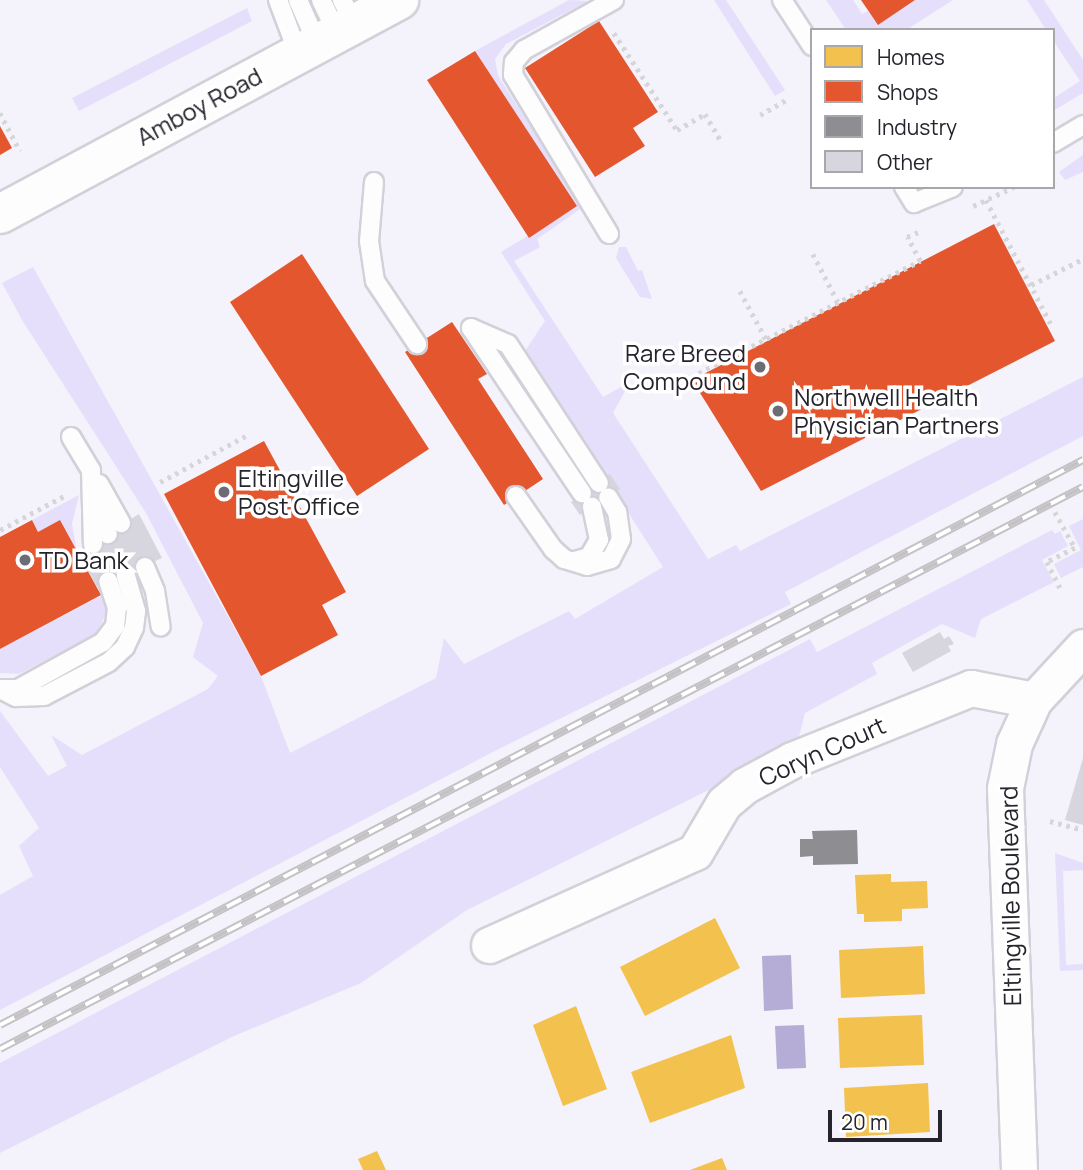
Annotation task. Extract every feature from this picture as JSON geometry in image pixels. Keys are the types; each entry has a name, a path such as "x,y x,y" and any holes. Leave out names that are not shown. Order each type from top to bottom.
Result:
{"main road":[{"name":"Amboy Road","path":"0,214 328,26 399,0"}],"street":[{"name":"Eltingville Boulevard","path":"1019,1170 1005,788 1014,744 1034,701 1083,647"},
{"name":"Coryn Court","path":"489,945 695,852 724,803 744,786 792,761 971,688 1034,701"}],"lane":[{"path":"278,0 328,26"},
{"path":"298,0 328,26"},
{"path":"609,234 513,75 514,62 524,50 614,0"},
{"path":"782,0 810,43"},
{"path":"1055,142 1083,125"},
{"path":"374,182 369,241 375,281 417,344"},
{"path":"905,189 914,203 948,189"},
{"path":"516,496 564,559 587,566 611,559 618,550 620,526 603,490 508,344 471,328 587,500 600,531 596,550 582,560 564,559"},
{"path":"71,437 91,470 107,534 91,470"},
{"path":"145,567 155,591 161,627"},
{"path":"0,689 16,697 44,696 109,662 125,647 134,628 136,611 126,575"},
{"path":"0,689 18,689 103,642 115,625 117,608 108,581"}],"path":[{"path":"611,29 677,130 705,114 722,142"},
{"path":"760,115 788,99"},
{"path":"0,113 20,151"},
{"path":"968,208 1010,189"},
{"path":"986,200 1052,326"},
{"path":"691,377 920,261 907,237 928,227"},
{"path":"813,254 838,302"},
{"path":"1031,285 1083,259"},
{"path":"740,290 766,338"},
{"path":"160,482 248,433"},
{"path":"0,530 68,494"},
{"path":"1055,512 1075,548 1047,562 1060,588"},
{"path":"1050,821 1083,830"}],"shaded area":[{"path":"569,0 588,1 506,44 495,59 498,76 583,207 537,239 540,247 514,261 603,397 630,382 613,413 708,559 736,545 740,551 1083,377 1083,436 785,592 791,604 493,752 0,1010 0,895 33,876 19,846 39,828 0,767 0,711 48,776 67,766 51,735 82,755 208,689 218,676 193,657 203,623 146,513 22,320 2,283 33,267 261,676 290,753 436,678 444,638 464,664 569,611 575,619 663,567 525,351 545,321 501,252 577,206 475,51"},
{"path":"714,0 726,0 785,90 775,96"},
{"path":"826,0 853,0 862,14 868,11 878,24 915,0 953,0 909,28 845,28"},
{"path":"1027,0 1044,0 1083,60 1083,93 1055,110 1055,97 1080,81 1055,43 1055,28 1045,28"},
{"path":"247,8 252,21 79,111 72,98"},
{"path":"1083,155 1083,172 1065,180 1059,172"},
{"path":"619,247 626,247 638,271 642,270 652,299 640,297 616,258"},
{"path":"79,495 72,524 77,552 38,532 32,520"},
{"path":"1083,519 1083,567 1061,578 1054,564 1081,550 1069,526"},
{"path":"1052,530 1055,534 1060,531 1068,546 1042,560 1054,582 981,619 975,638 942,624 872,663 877,674 805,713 798,741 761,764 467,910 361,983 234,1036 0,1153 0,1063 810,639 817,652"},
{"path":"99,586 108,610 96,634 19,674 0,673 0,649 101,596"},
{"path":"1055,853 1083,863 1083,870 1063,871 1066,965 1083,964 1083,970 1060,971"},
{"path":"791,955 793,1009 764,1011 762,956"},
{"path":"804,1025 806,1068 777,1069 775,1026"}],"building: Homes":[{"path":"891,874 891,882 927,881 928,908 902,909 902,921 864,922 864,914 857,914 855,875"},
{"path":"715,918 740,968 645,1016 620,967"},
{"path":"923,946 925,994 841,998 839,950"},
{"path":"576,1006 607,1089 563,1106 533,1025"},
{"path":"922,1015 924,1065 840,1068 838,1018"},
{"path":"731,1035 745,1088 650,1123 631,1072"},
{"path":"928,1083 930,1132 846,1137 844,1088"},
{"path":"377,1151 386,1170 363,1170 358,1159"},
{"path":"722,1158 727,1170 690,1170"}],"building: Shops":[{"path":"861,0 915,0 878,25"},
{"path":"599,21 658,112 633,128 645,146 595,177 525,68"},
{"path":"475,51 577,206 529,238 427,80"},
{"path":"0,126 12,148 0,155"},
{"path":"994,224 1055,341 761,491 692,380"},
{"path":"302,254 429,449 357,496 230,302"},
{"path":"452,322 487,374 478,379 543,479 504,505 405,352"},
{"path":"264,441 346,592 322,605 338,635 261,676 164,494"},
{"path":"32,520 38,532 60,520 101,595 0,649 0,537"}],"building: Industry":[{"path":"857,830 858,864 813,865 813,856 800,857 800,839 813,839 812,831"}],"building: Other":[{"path":"610,474 620,489 580,515 571,502"},
{"path":"139,514 162,558 97,587 77,552"},
{"path":"940,632 944,639 949,636 954,644 948,646 951,651 913,672 902,653"},
{"path":"1083,758 1083,825 1065,820"}],"railway":[{"path":"0,1025 1083,460"},
{"path":"0,1049 1083,487"}],"place":[{"name":"Rare Breed Compound","path":"760,367"},
{"name":"Northwell Health Physician Partners","path":"778,411"},
{"name":"Eltingville Post Office","path":"224,492"},
{"name":"TD Bank","path":"25,560"}]}
